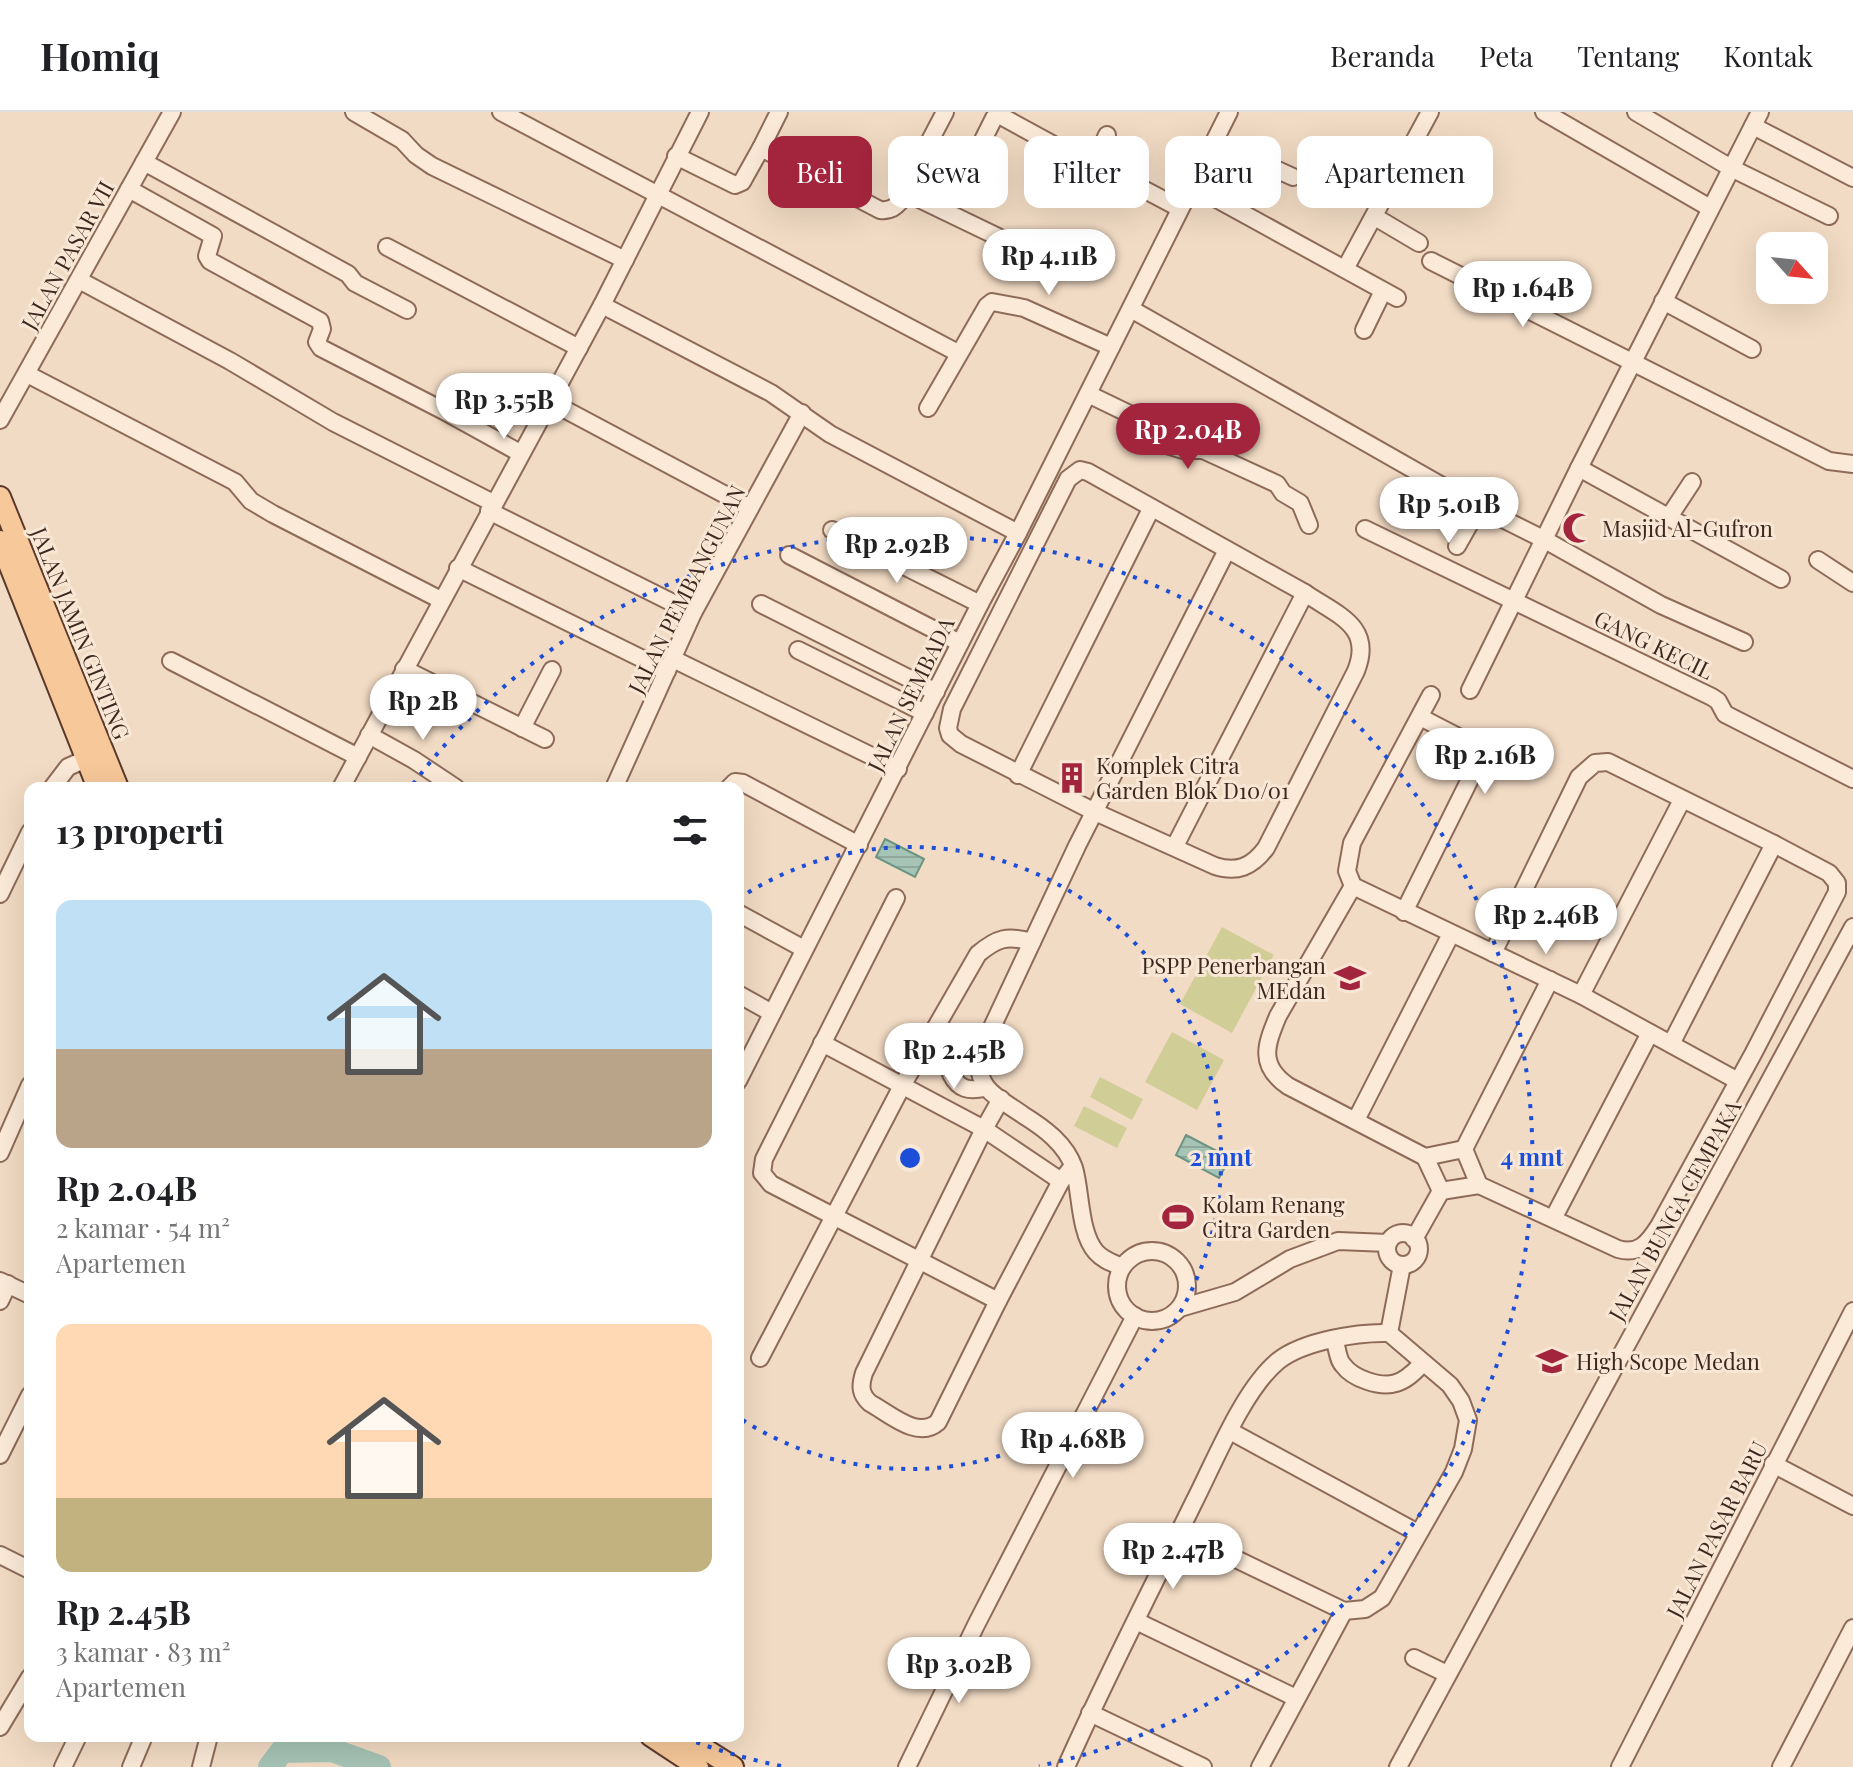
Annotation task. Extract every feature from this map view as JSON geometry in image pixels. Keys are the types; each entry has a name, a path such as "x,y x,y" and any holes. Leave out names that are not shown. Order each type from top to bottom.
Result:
{"main road":[{"name":"JALAN JAMIN GINTING","path":"0,497 116,782"},
{"name":"JALAN JAMIN GINTING","path":"0,541 96,782"},
{"path":"660,1742 698,1767"},
{"path":"693,1742 733,1767"}],"street":[{"name":"JALAN PASAR VII","path":"0,420 172,112"},
{"path":"354,112 402,140 432,166 625,260"},
{"path":"501,112 958,353"},
{"path":"344,782 602,305 700,112"},
{"path":"676,156 735,185 742,182 779,112"},
{"path":"932,136 945,112"},
{"name":"JALAN SEMBADA","path":"1216,136 1229,112"},
{"path":"1345,269 1430,112"},
{"path":"1544,112 1710,208"},
{"path":"1636,112 1731,168 1829,216"},
{"path":"986,136 998,115 1036,136"},
{"path":"1470,690 1756,119 1853,178"},
{"path":"761,148 880,210 896,207 905,196 911,195 1048,261"},
{"path":"144,162 348,274 355,283 407,310"},
{"path":"1281,172 1293,177"},
{"path":"129,189 213,236 207,256 210,261 320,321 322,329 317,344 321,348 520,453"},
{"name":"JALAN SEMBADA","path":"744,1069 1018,533 1179,208"},
{"path":"1233,208 1390,295 1364,330"},
{"path":"1375,217 1419,243"},
{"path":"387,247 579,348"},
{"path":"1431,261 1829,461 1853,464"},
{"path":"79,280 230,361 333,422 693,613"},
{"path":"928,408 987,306 996,301 1024,308 1111,347"},
{"path":"1663,301 1752,349"},
{"path":"602,305 762,388 830,434 1018,533"},
{"path":"1131,309 1479,507 1661,605 1744,642"},
{"path":"27,374 235,482 251,501 273,514 441,600"},
{"path":"1088,394 1148,423 1159,439 1170,446 1183,450 1203,450 1277,484 1283,493 1300,503 1309,525"},
{"path":"549,401 750,508"},
{"name":"JALAN PEMBANGUNAN","path":"617,782 693,613 802,413"},
{"path":"1579,468 1781,579"},
{"path":"1080,470 1088,472 1227,550 1305,593 1355,629 1360,636 1363,652 1258,860 1236,870 1215,866 1018,775 955,740 948,728 952,709 1072,474 1080,470"},
{"path":"1669,517 1692,482"},
{"path":"1457,546 1479,507"},
{"path":"1018,775 1151,509"},
{"name":"GANG KECIL","path":"1365,529 1712,697 1725,714 1853,779"},
{"path":"832,530 980,604"},
{"path":"1122,1267 1104,1259 1093,1249 1083,1218 1073,1166 1060,1143 985,1088 978,1068 979,1055 1095,812 1227,550"},
{"path":"789,555 960,643"},
{"path":"1818,560 1853,583"},
{"path":"458,568 898,769"},
{"path":"1175,846 1305,593"},
{"path":"761,604 936,692"},
{"path":"798,650 925,713"},
{"path":"171,661 358,757"},
{"path":"404,669 545,739"},
{"path":"522,728 552,670"},
{"path":"1431,695 1352,843 1347,871 1353,886 1581,995 1738,1081"},
{"path":"1404,912 1481,757 1479,749 1472,744 1420,717"},
{"path":"369,735 447,782"},
{"path":"57,782 68,767 86,759"},
{"path":"1441,1191 1479,1185 1618,1249 1636,1251 1644,1247 1659,1226 1738,1081 1838,889 1836,880 1829,873 1774,844 1608,762 1595,763 1579,777 1493,953"},
{"path":"744,784 859,845"},
{"path":"1581,995 1682,800"},
{"path":"0,894 24,844"},
{"path":"1671,1044 1774,844"},
{"path":"1353,886 1278,1016 1267,1060 1271,1071 1288,1086 1425,1157 1441,1191"},
{"path":"896,898 764,1159 762,1173 771,1184 998,1301"},
{"path":"744,916 804,949"},
{"name":"JALAN BUNGA CEMPAKA","path":"1398,1767 1853,927"},
{"path":"1356,1120 1451,934"},
{"path":"760,1358 902,1086 978,954 994,940 1016,937 1032,942"},
{"path":"1479,1185 1464,1149 1550,980"},
{"path":"744,997 772,1013"},
{"path":"1554,1217 1650,1033"},
{"path":"822,1043 984,1129 1061,1181"},
{"path":"979,1055 969,1055 957,1062 951,1074 956,1084 964,1089 985,1088"},
{"path":"0,1153 24,1099"},
{"path":"1001,1099 864,1373 862,1394 870,1403 912,1427 929,1429 942,1417 998,1301 1061,1181 1073,1166"},
{"path":"1425,1157 1464,1149"},
{"path":"1414,1239 1441,1191"},
{"path":"1397,1234 1409,1235 1419,1250 1413,1261 1402,1265 1391,1260 1388,1243 1397,1234"},
{"path":"1180,1308 1186,1295 1187,1281 1183,1267 1173,1257 1160,1251 1145,1251 1132,1257 1122,1267 1117,1289 1120,1300 1135,1316 1146,1321 1159,1320 1180,1308 1235,1292 1290,1259 1338,1241 1388,1243"},
{"path":"1389,1333 1402,1265"},
{"path":"0,1301 4,1283 24,1292"},
{"name":"JALAN PASAR BARU","path":"1620,1767 1853,1311"},
{"path":"907,1767 969,1638 1135,1316"},
{"path":"1066,1767 1090,1713 1230,1431 1260,1380 1275,1364 1305,1345 1353,1335 1389,1333 1450,1385 1461,1401 1468,1420 1463,1449 1454,1472 1382,1598 1365,1609 1344,1611 1180,1532"},
{"path":"1335,1341 1342,1365 1374,1383 1396,1384 1411,1376 1422,1364"},
{"path":"0,1455 24,1407"},
{"path":"1230,1431 1418,1533"},
{"path":"1773,1464 1853,1506"},
{"path":"0,1555 24,1567"},
{"path":"1260,1767 1344,1611"},
{"path":"1136,1621 1296,1698"},
{"path":"1781,1767 1853,1628"},
{"path":"1414,1658 1447,1674"},
{"path":"0,1727 24,1687"},
{"path":"1090,1713 1203,1767"},
{"path":"63,1767 75,1742"},
{"path":"131,1767 141,1742"},
{"path":"201,1767 207,1742"}],"shaded area":[{"path":"885,839 924,859 915,877 876,857"},
{"path":"1222,927 1274,955 1232,1033 1180,1004"},
{"path":"1172,1032 1224,1060 1197,1110 1145,1082"},
{"path":"1100,1077 1143,1099 1132,1120 1090,1097"},
{"path":"1084,1106 1127,1128 1117,1148 1074,1126"},
{"path":"1186,1135 1230,1158 1219,1178 1176,1155"}],"waterway":[{"path":"270,1767 282,1751 332,1750 379,1767"}],"place":[{"name":"Masjid Al-Gufron","path":"1578,528"},
{"name":"Komplek Citra Garden Blok D10/01","path":"1072,778"},
{"name":"PSPP Penerbangan MEdan","path":"1350,978"},
{"name":"Kolam Renang Citra Garden","path":"1178,1217"},
{"name":"High Scope Medan","path":"1552,1361"}]}
